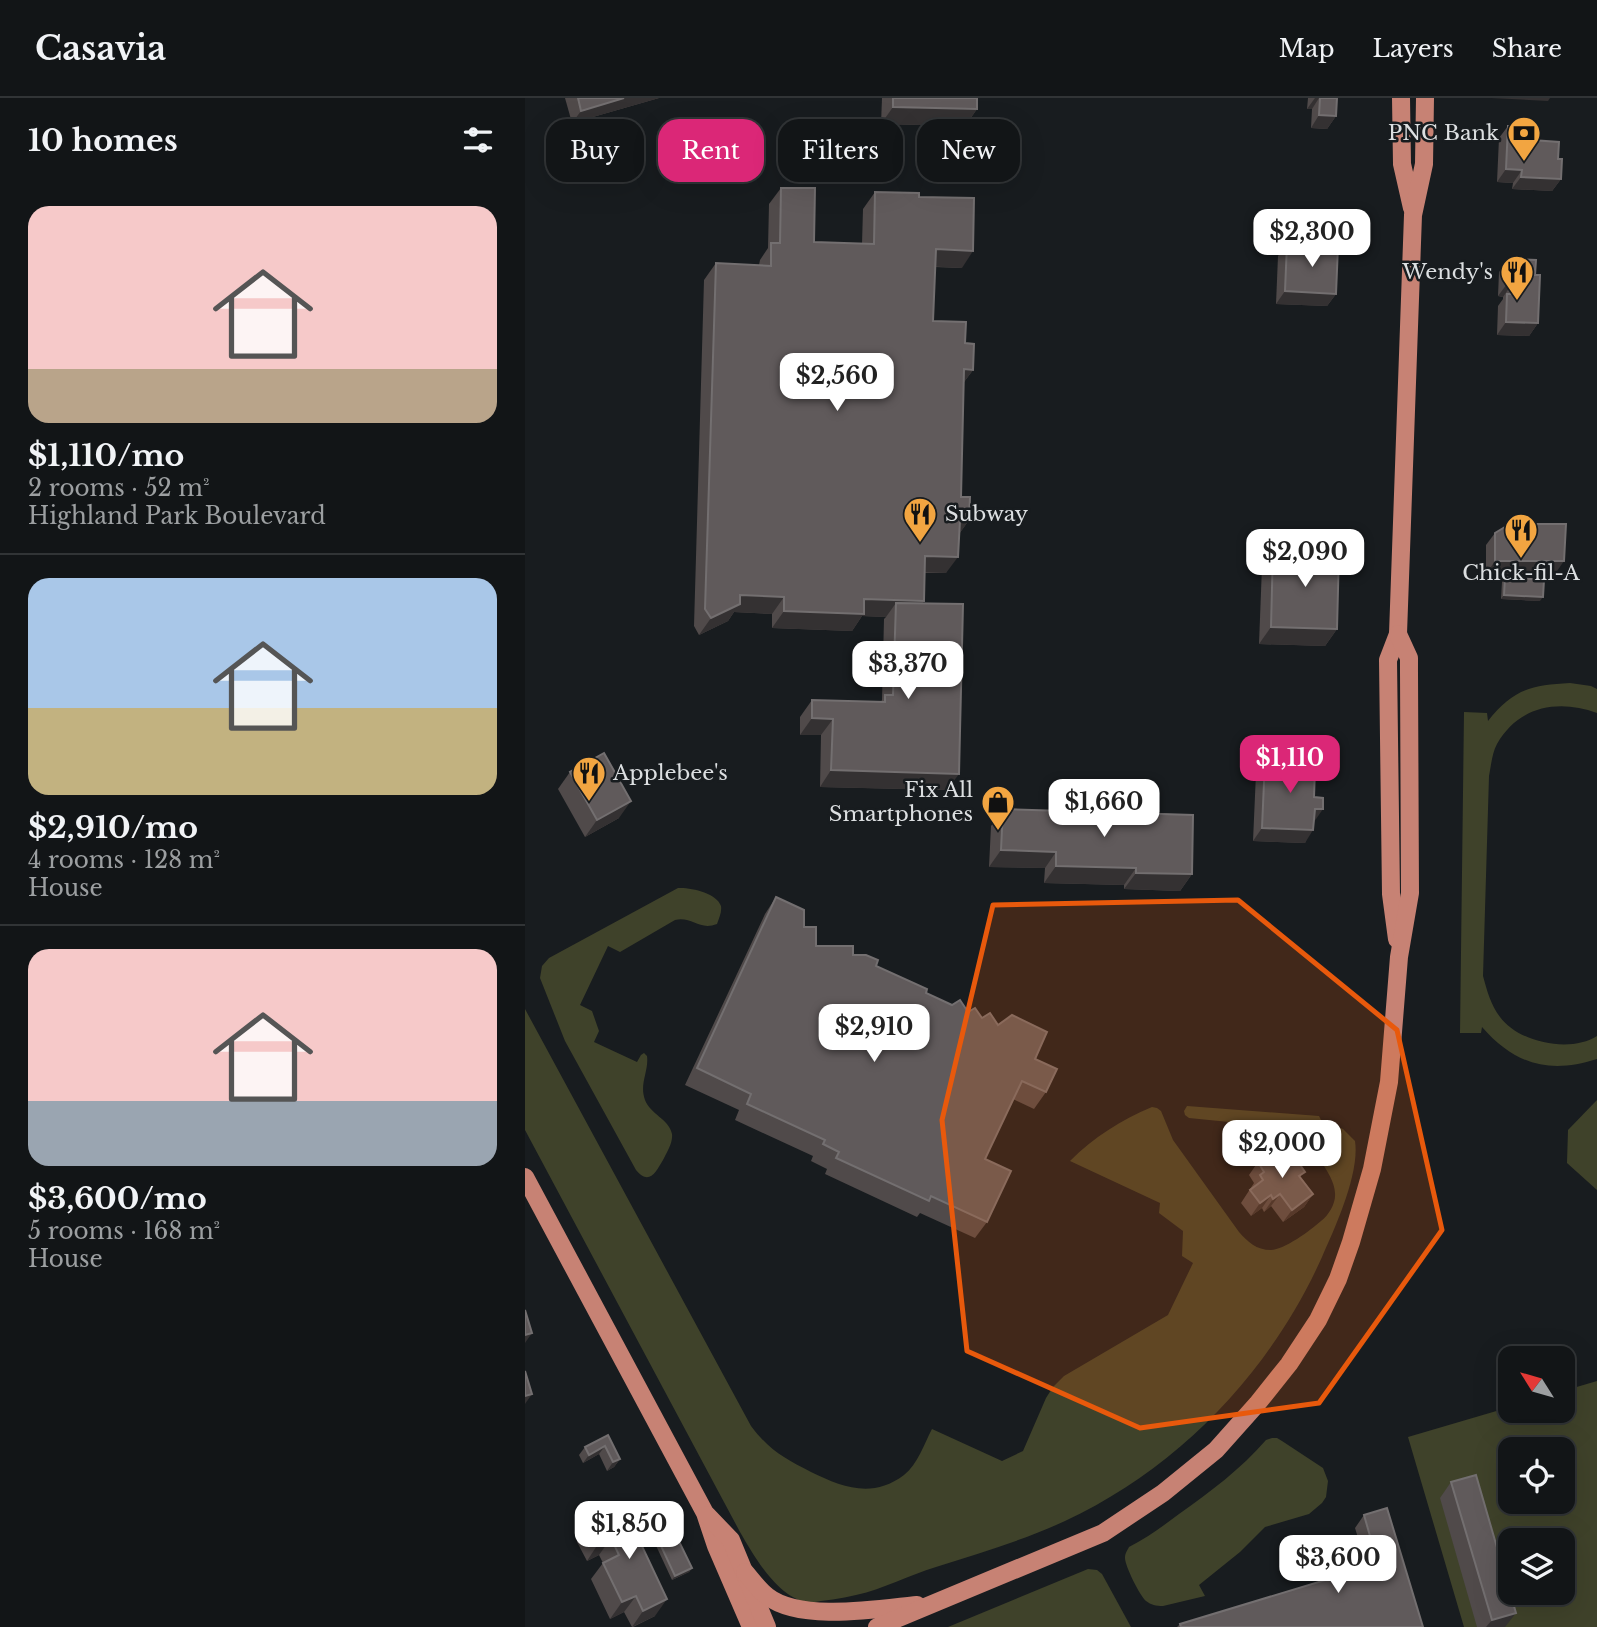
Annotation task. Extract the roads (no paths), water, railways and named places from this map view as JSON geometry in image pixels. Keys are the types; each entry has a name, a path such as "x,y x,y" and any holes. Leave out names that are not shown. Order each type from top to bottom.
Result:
{"main road":[{"path":"1401,98 1402,163 1413,215"},
{"path":"877,1627 1103,1533 1163,1493 1216,1450 1257,1404 1289,1364 1318,1320 1338,1279 1372,1169 1389,1082 1399,957 1411,893 1409,658 1398,634 1413,215 1424,164 1426,98"},
{"path":"525,1177 705,1513 716,1546 751,1627"},
{"path":"705,1513 731,1539 767,1627"},
{"path":"745,1572 768,1598 799,1611 850,1612 938,1603"}],"place":[{"name":"PNC Bank","path":"1524,163"},
{"name":"Wendy's","path":"1517,302"},
{"name":"Subway","path":"920,544"},
{"name":"Chick-fil-A","path":"1521,560"},
{"name":"Applebee's","path":"589,803"},
{"name":"Fix All Smartphones","path":"998,832"}]}
